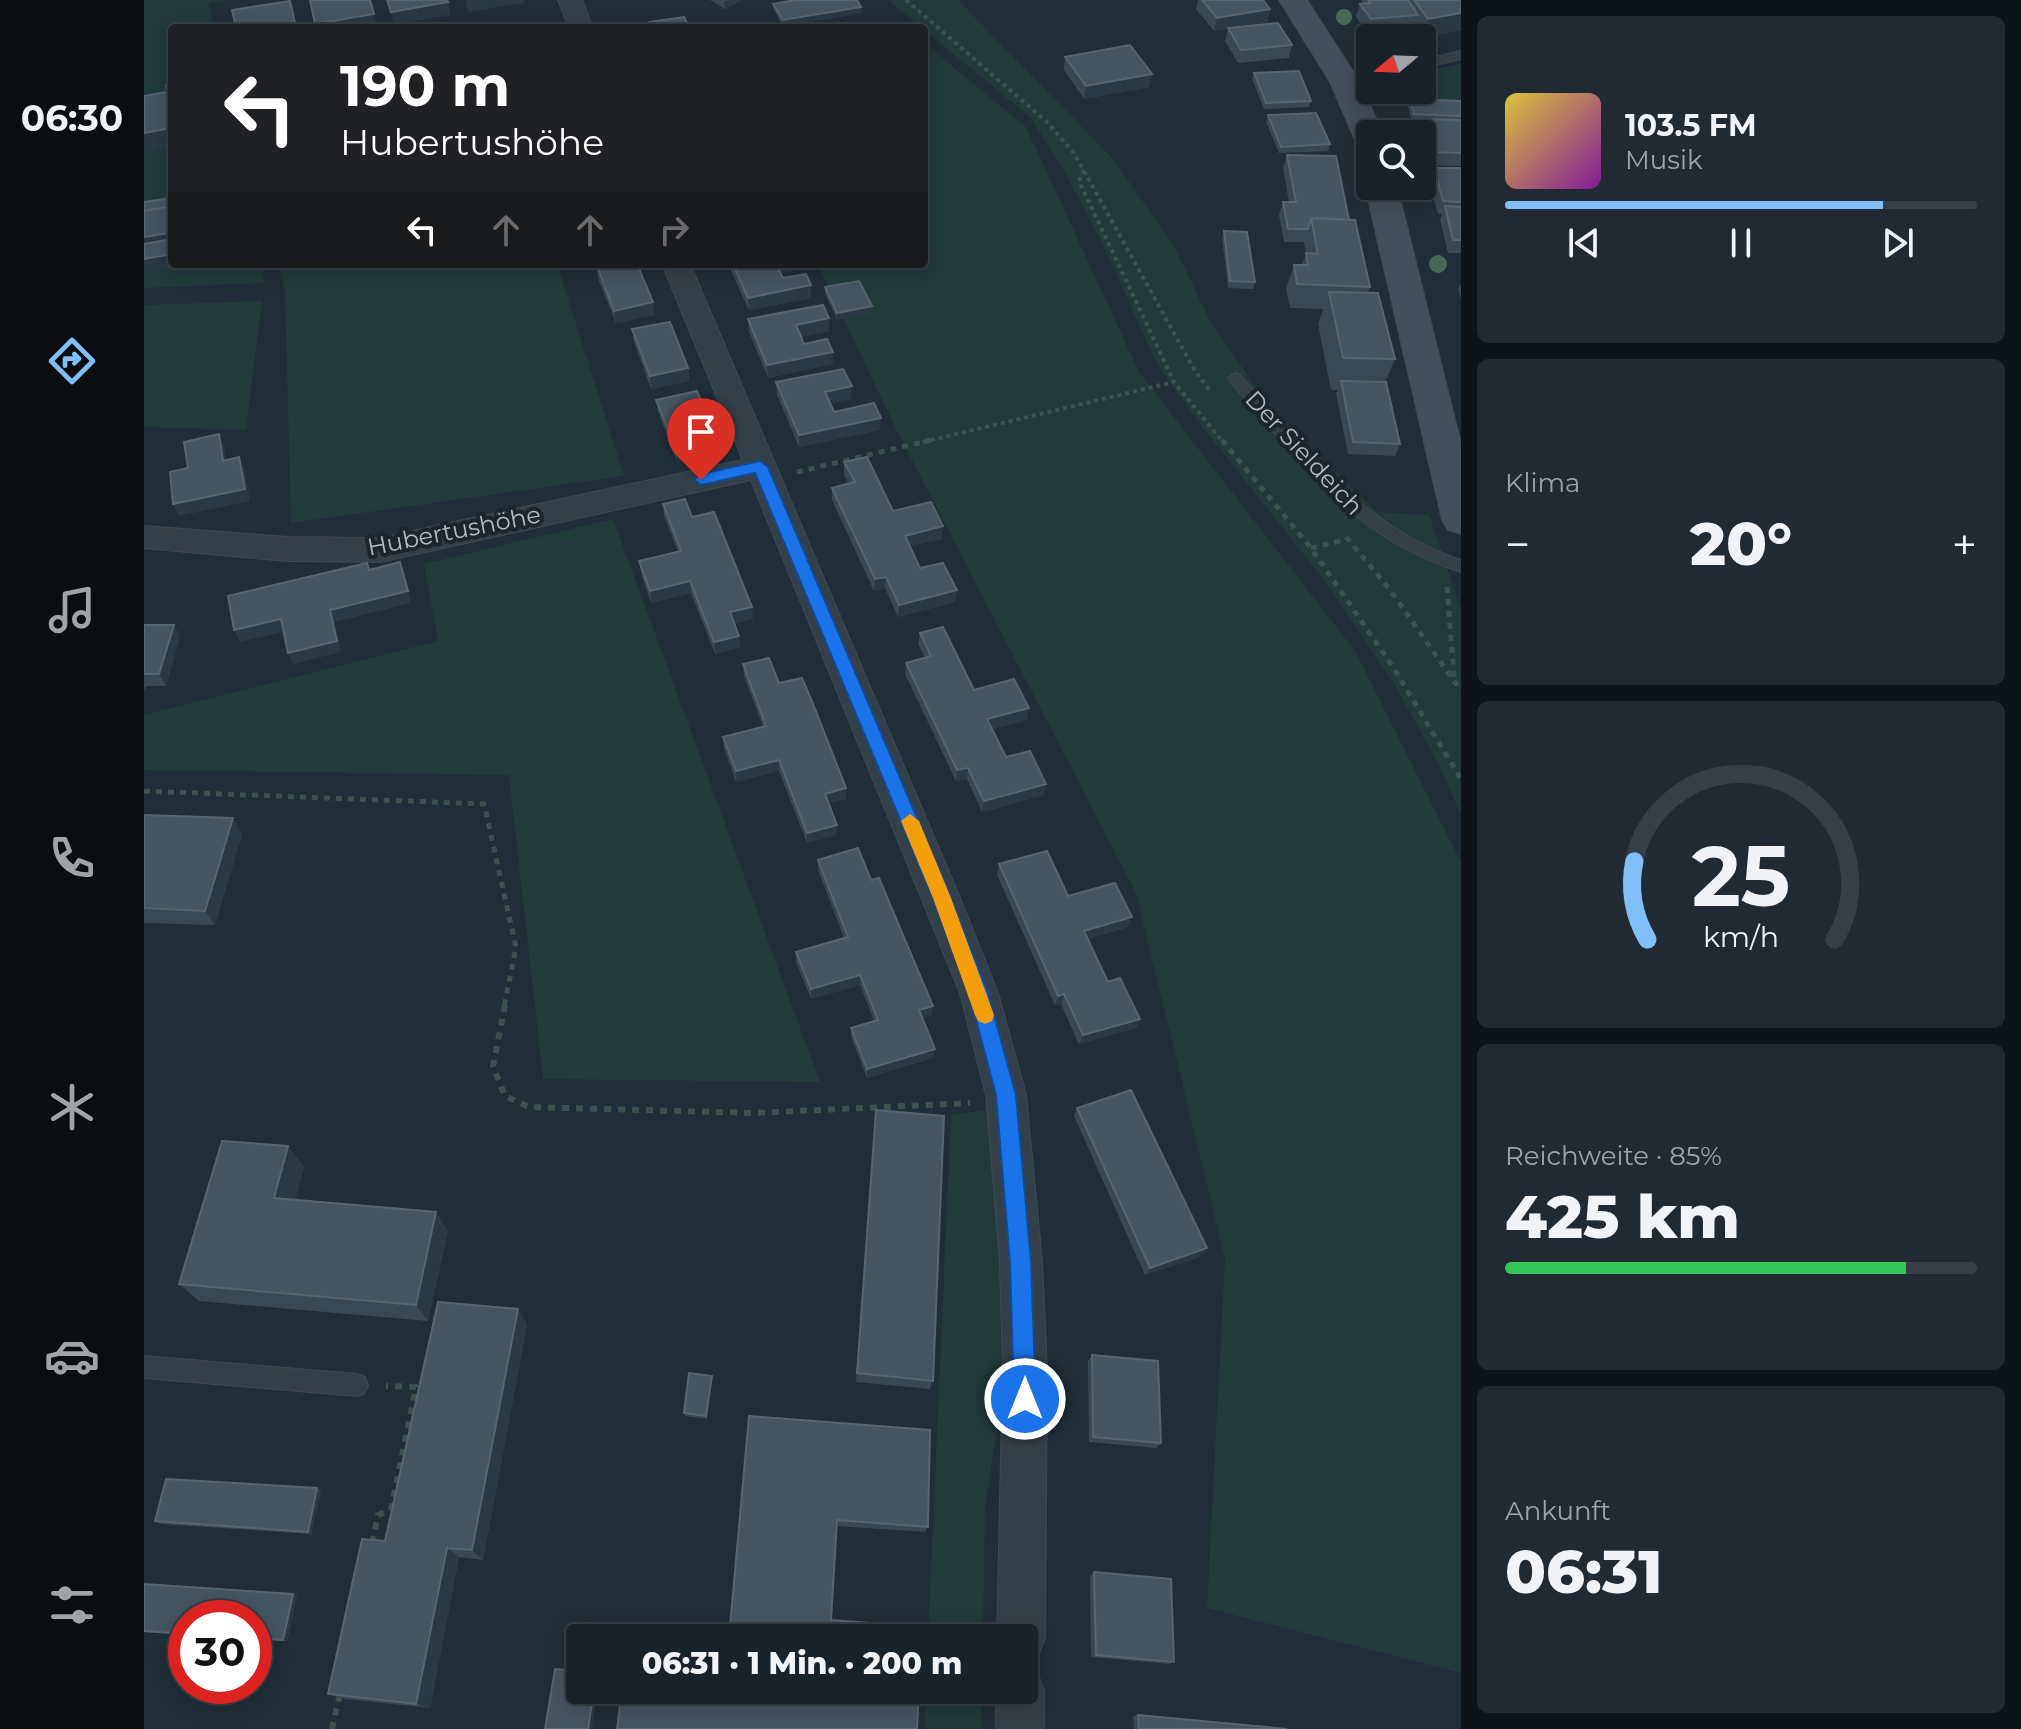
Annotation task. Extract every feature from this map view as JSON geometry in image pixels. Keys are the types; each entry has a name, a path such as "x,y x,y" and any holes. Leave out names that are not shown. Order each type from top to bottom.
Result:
{"street":[{"path":"570,0 579,24"},
{"path":"1293,0 1356,78"},
{"path":"1384,200 1461,520"},
{"path":"678,268 942,898 979,993 1006,1095 1021,1262 1025,1369 1021,1624"},
{"name":"Hubertushöhe","path":"144,537 287,549 380,550 760,467"},
{"path":"1020,1704 1020,1729"}],"lane":[{"path":"1436,61 1461,55"},
{"name":"Der Sieldeich","path":"1235,378 1356,512 1381,531 1454,564"},
{"path":"144,1367 357,1385"}],"path":[{"path":"906,0 1047,122 1074,153 1195,371 1216,398"},
{"path":"1084,170 1079,181 1174,382 1311,548 1393,667 1461,779"},
{"path":"760,467 790,474 1174,382"},
{"path":"1337,528 1388,587 1461,691"},
{"path":"1311,548 1381,531"},
{"path":"1454,564 1454,681"},
{"path":"144,791 484,804 516,947 493,1066 505,1096 529,1107 754,1113 969,1103 1006,1095"},
{"path":"357,1385 416,1387 391,1510 378,1515 372,1545"},
{"path":"332,1729 342,1683"}],"green space":[{"path":"144,0 224,0 209,3 213,24 168,24 168,268 262,268 265,283 144,288"},
{"path":"888,0 958,0 1113,159 1174,246 1210,321 1253,383 1300,438 1377,512 1429,515 1461,609 1461,815 1439,765 1394,684 1327,584 1197,420 1157,364 1102,243 1064,171 1031,118 928,33 928,24 917,24"},
{"path":"928,46 1026,127 1139,372 1355,651 1461,862 1461,1673 1207,1608 1225,1259 1136,893 899,435 819,268 928,268"},
{"path":"1461,64 1461,108 1392,106 1436,104 1436,68"},
{"path":"280,268 558,268 624,476 291,523 285,293"},
{"path":"262,301 246,430 144,427 144,305"},
{"path":"613,519 820,1082 543,1079 509,775 144,770 144,715 438,641 424,564"},
{"path":"988,1110 999,1229 1003,1364 1001,1401 985,1508 983,1624 929,1624 951,1115"},
{"path":"926,1704 982,1704 981,1729 925,1729"}],"building":[{"path":"310,0 370,0 374,14 315,24"},
{"path":"387,0 447,0 448,2 391,12"},
{"path":"795,0 857,0 861,7 783,20 773,4"},
{"path":"1202,0 1263,0 1270,9 1217,18"},
{"path":"1368,0 1408,0 1418,15 1371,19 1360,4 1370,3"},
{"path":"1414,0 1461,0 1461,13 1428,19"},
{"path":"290,1 295,24 235,24 232,10"},
{"path":"684,17 687,24 650,24"},
{"path":"1278,23 1292,45 1241,50 1228,28"},
{"path":"1130,45 1152,74 1086,86 1065,57"},
{"path":"1299,71 1311,101 1266,103 1254,73"},
{"path":"168,85 168,129 144,133 144,96 167,92"},
{"path":"1436,100 1461,101 1461,116 1414,114 1411,104 1436,104"},
{"path":"1316,113 1330,144 1281,147 1268,115"},
{"path":"1418,119 1461,120 1461,153 1436,152 1436,120"},
{"path":"1287,155 1336,156 1349,220 1311,218 1308,229 1288,229 1283,202 1296,202"},
{"path":"1436,168 1461,168 1461,202 1443,201"},
{"path":"168,199 168,207 144,211 144,202"},
{"path":"1445,206 1461,207 1461,240 1453,240"},
{"path":"168,207 168,233 144,237 144,211"},
{"path":"1311,218 1355,220 1370,287 1297,284 1294,265 1308,265 1306,253 1318,254"},
{"path":"1224,231 1247,232 1255,282 1230,281"},
{"path":"168,240 168,255 144,259 144,244"},
{"path":"598,268 639,268 653,302 614,311"},
{"path":"735,268 778,268 783,278 806,274 811,285 748,298"},
{"path":"859,281 872,306 837,313 825,287"},
{"path":"1329,292 1378,293 1395,359 1343,358"},
{"path":"823,305 829,318 796,325 804,344 827,339 833,352 767,365 748,319"},
{"path":"670,322 688,368 650,376 632,329"},
{"path":"843,369 852,386 825,392 834,412 874,403 881,418 799,435 776,382"},
{"path":"1341,381 1386,382 1400,444 1353,442"},
{"path":"697,391 717,440 676,449 656,400"},
{"path":"219,434 223,461 239,457 245,489 173,504 170,472 188,468 184,442"},
{"path":"867,457 893,511 931,502 943,526 905,536 920,568 943,563 957,590 899,605 886,577 875,579 832,488 855,482 844,462"},
{"path":"685,499 692,517 714,512 752,607 730,612 739,636 714,642 690,581 650,591 639,561 681,551 663,504"},
{"path":"400,562 408,591 330,610 337,641 288,653 281,619 234,630 228,596 367,563 369,570"},
{"path":"144,625 174,625 159,674 144,674"},
{"path":"943,627 974,690 1014,679 1029,708 987,719 1006,757 1030,751 1046,784 984,801 968,768 957,770 906,663 931,656 920,633"},
{"path":"769,658 779,683 802,678 813,704 846,788 825,794 837,825 807,833 779,760 736,771 723,737 766,726 743,664"},
{"path":"144,815 233,818 205,911 144,908"},
{"path":"858,848 871,880 879,878 933,1006 919,1010 935,1049 867,1069 851,1028 878,1020 860,975 811,989 796,952 848,937 818,860"},
{"path":"1047,851 1068,896 1115,883 1132,917 1084,931 1108,982 1120,978 1140,1019 1083,1035 1064,994 1058,996 999,864"},
{"path":"1131,1090 1207,1248 1150,1268 1077,1108"},
{"path":"876,1110 944,1116 933,1381 857,1373"},
{"path":"222,1141 288,1146 274,1198 436,1212 416,1305 179,1284"},
{"path":"438,1302 518,1309 472,1550 447,1548 416,1704 328,1694 362,1539 385,1541"},
{"path":"1092,1355 1158,1361 1161,1443 1093,1437"},
{"path":"689,1373 712,1376 706,1416 684,1413"},
{"path":"749,1416 930,1430 928,1527 837,1520 831,1620 882,1624 730,1624"},
{"path":"166,1479 317,1488 308,1532 155,1521"},
{"path":"1094,1572 1171,1579 1174,1662 1096,1655"},
{"path":"144,1584 293,1594 283,1640 272,1639 272,1600 168,1600 168,1633 144,1631"},
{"path":"555,1669 566,1670 566,1704 592,1704 588,1729 545,1729"},
{"path":"620,1704 918,1704 917,1729 617,1729"},
{"path":"1138,1715 1287,1729 1139,1729"}],"slow traffic":[{"path":"910,821 985,1015"}],"route":[{"path":"701,480 760,467 979,993 1006,1095 1021,1262 1025,1399"}]}
